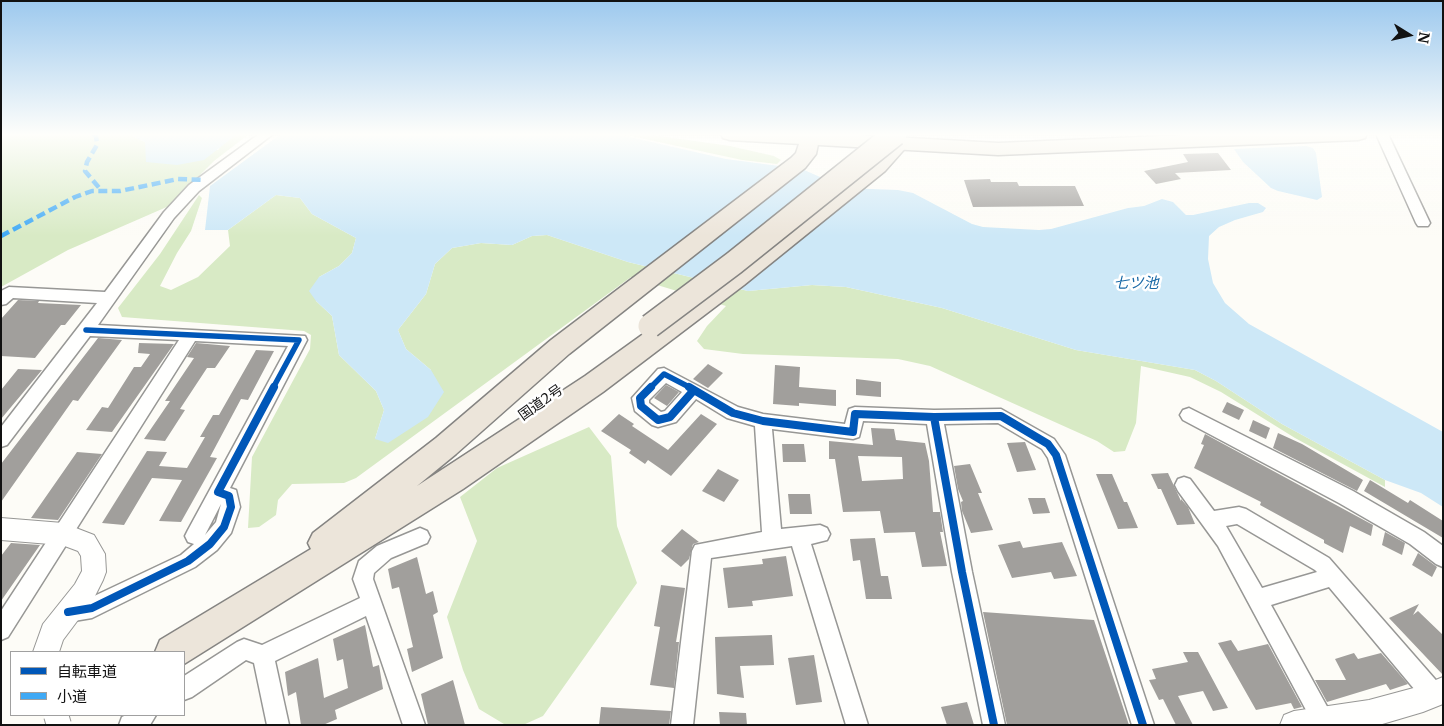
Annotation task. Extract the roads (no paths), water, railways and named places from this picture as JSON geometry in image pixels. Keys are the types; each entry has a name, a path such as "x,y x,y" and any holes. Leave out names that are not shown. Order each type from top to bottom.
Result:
{"highway":[{"path":"233,614 446,446 560,346 607,312 792,168"},
{"name":"国道2号","path":"174,651 233,614 490,439 650,326 859,168"},
{"path":"233,614 452,480 594,384 691,314 876,168"},
{"path":"54,725 68,716"}],"street":[{"path":"1,440 86,330 169,215 194,188 221,168"},
{"path":"1398,168 1423,223"},
{"path":"1,300 8,292 109,298"},
{"path":"86,330 299,340 195,536"},
{"path":"1,630 191,334"},
{"path":"694,390 733,413 763,421 852,432 856,414 934,417 1001,416 1048,444 1056,455 1143,725"},
{"path":"1190,415 1346,497 1417,538 1443,558"},
{"path":"934,417 962,572 994,725"},
{"path":"763,421 772,539"},
{"path":"1184,485 1225,540 1324,721"},
{"path":"68,612 92,608 188,560 210,544 224,527 231,507 229,496 218,492"},
{"path":"1210,520 1239,515 1322,564 1438,692 1369,714 1294,725"},
{"path":"1,529 63,534 86,543 94,554 94,572 84,592 52,634 46,651"},
{"path":"682,725 702,551 772,539 820,534"},
{"path":"799,536 857,725"},
{"path":"414,725 363,579 366,568 384,552 420,537"},
{"path":"1258,599 1333,577"},
{"path":"185,688 244,649 263,656 371,603"},
{"path":"263,656 278,725"},
{"path":"130,725 144,716"}],"water":[{"name":"七ツ池","path":"235,168 793,168 802,169 845,188 898,190 913,193 972,224 983,227 1039,230 1051,229 1128,208 1144,206 1162,199 1173,202 1186,215 1258,203 1266,208 1263,212 1219,227 1209,236 1208,259 1213,283 1225,303 1249,324 1443,432 1443,507 1421,493 1385,480 1282,424 1216,381 1195,370 1076,350 942,308 846,287 812,285 748,291 628,262 547,235 532,236 512,245 481,243 452,248 435,264 426,294 398,330 406,349 431,370 444,392 428,417 388,443 375,439 384,410 376,391 339,355 332,316 316,301 309,291 319,277 339,266 352,253 356,238 312,214 300,198 276,195 228,230 205,230 210,186"},
{"path":"1249,168 1318,168 1322,197 1317,200 1271,188"}]}
